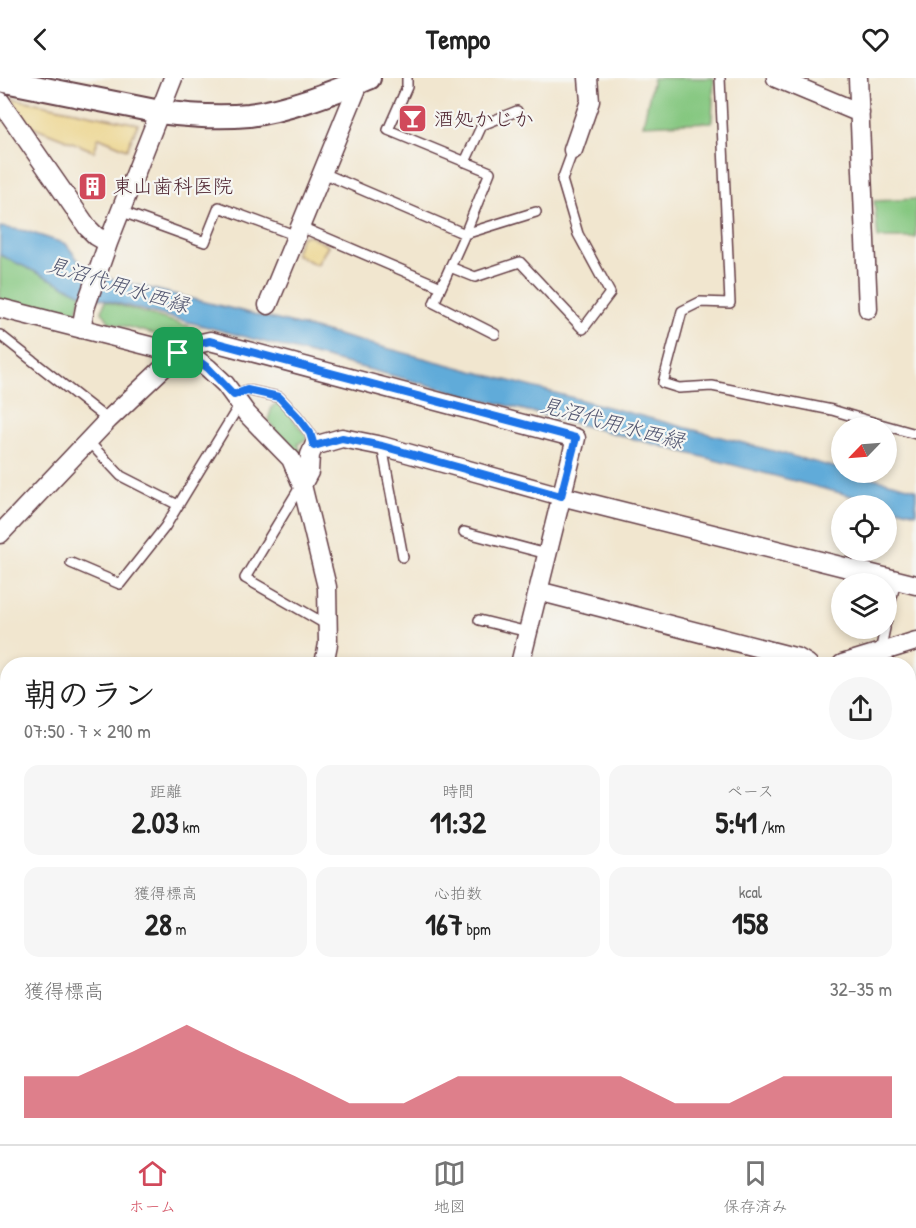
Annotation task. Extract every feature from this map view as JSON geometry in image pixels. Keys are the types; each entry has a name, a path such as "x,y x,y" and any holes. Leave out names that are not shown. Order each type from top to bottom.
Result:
{"street":[{"path":"81,329 85,308 108,243 173,78"},
{"path":"573,150 590,101 588,78"},
{"path":"776,78 860,113"},
{"path":"858,78 868,309"},
{"path":"2,84 160,112 207,116 251,114 276,109 363,79"},
{"path":"268,305 363,79"},
{"path":"2,84 88,228 108,243"},
{"path":"0,308 193,357 208,368 237,399 246,414 291,459 302,485 327,587 329,627 325,657"},
{"path":"0,534 108,420 178,353 196,344 210,341 576,438 522,657"},
{"path":"302,485 309,472 310,455 314,446 342,438 382,446 561,496 868,573"},
{"path":"897,580 916,585"},
{"path":"538,591 794,657"},
{"path":"864,657 916,641"}],"lane":[{"path":"407,78 407,87 388,130 490,172 434,303 495,334"},
{"path":"720,78 730,303 700,302 682,311 663,383 679,388 712,386 832,410 850,417"},
{"path":"465,162 482,126 517,111"},
{"path":"450,267 475,278 520,262 583,329 610,293 578,234 562,180 573,150"},
{"path":"323,173 465,234 536,212"},
{"path":"120,211 205,242 219,207 299,231 441,287"},
{"path":"0,335 108,420"},
{"path":"71,563 120,584 165,527 237,399 247,390 279,397 310,433 314,446"},
{"path":"897,430 916,434"},
{"path":"88,441 121,476 178,505"},
{"path":"382,446 403,556"},
{"path":"302,485 245,578 329,627"},
{"path":"464,532 547,554"},
{"path":"479,620 528,632"},
{"path":"880,652 883,639"}],"green space":[{"path":"653,78 714,78 712,122 643,125"},
{"path":"916,199 916,238 878,238 874,201"},
{"path":"0,255 82,294 73,327 0,308"},
{"path":"105,301 198,329 169,338 109,322 102,311"},
{"path":"279,401 308,438 298,444 305,462 300,466 268,420 272,407"}],"sand":[{"path":"11,98 138,124 127,149 99,137 94,151 29,125"},
{"path":"309,235 328,246 317,265 295,254 301,237"}],"water":[{"path":"0,227 26,231 66,244 88,273 322,331 831,466 831,483 893,483 916,489 916,513 897,508 897,495 847,495 82,294 0,255"}],"place":[{"name":"酒処かじか","path":"413,119"},
{"name":"東山歯科医院","path":"92,186"}],"route":[{"path":"210,341 576,438 561,496 382,446 342,438 314,446 310,433 279,397 247,390 234,395 208,368 193,357 178,353 196,344 210,341"}],"water label":[{"name":"見沼代用水西縁","path":"118,285"},
{"name":"見沼代用水西緑","path":"612,423"}]}
